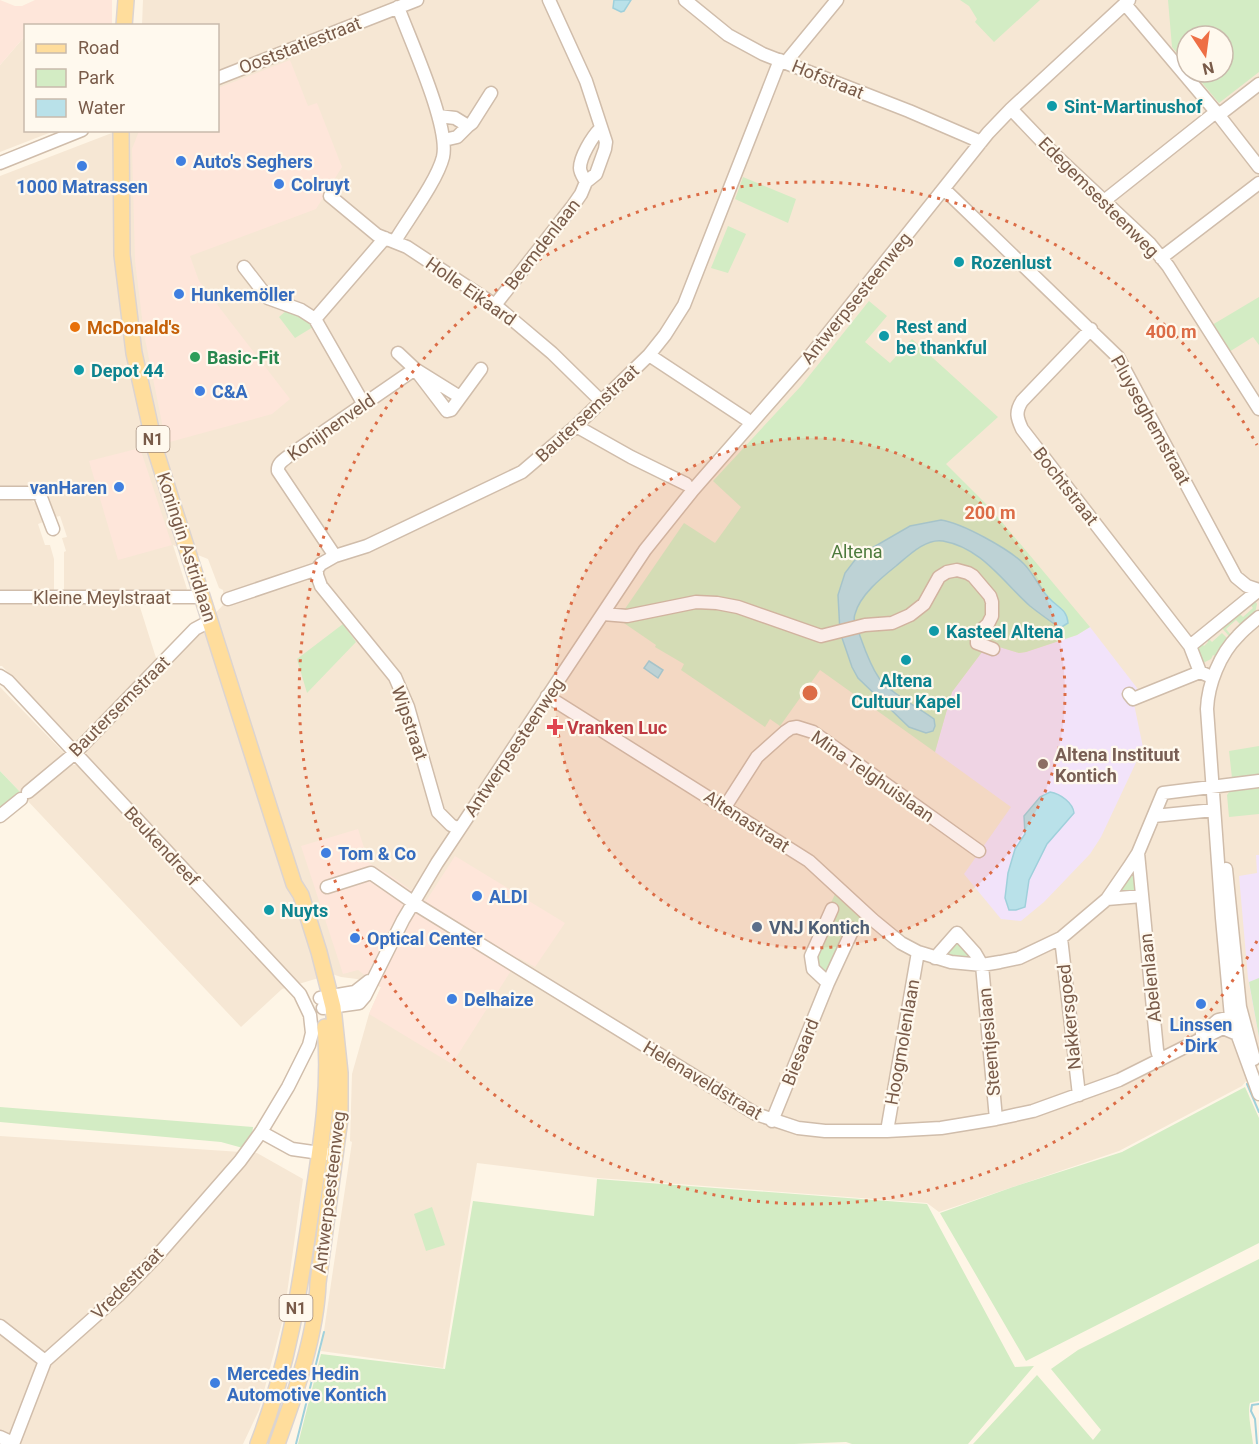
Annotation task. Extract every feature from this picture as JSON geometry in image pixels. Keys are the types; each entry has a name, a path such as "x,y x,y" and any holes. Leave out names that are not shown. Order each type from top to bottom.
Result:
{"main road":[{"path":"124,24 126,0"},
{"name":"Koningin Astridlaan","path":"121,132 122,255 134,353 156,452 294,884 294,898 327,1002"},
{"name":"Antwerpsesteenweg","path":"258,1444 271,1410 289,1348 320,1149 326,1094 327,1002"},
{"name":"Antwerpsesteenweg","path":"277,1444 309,1341 317,1299 340,1118 340,1084 327,1002"}],"street":[{"name":"Ooststatiestraat","path":"219,78 417,0"},
{"name":"Beemdenlaan","path":"495,305 572,207 586,182 596,174 605,149 606,142 586,81 549,0"},
{"name":"Hofstraat","path":"685,0 728,35 763,54 917,114 981,142"},
{"name":"Bautersemstraat","path":"228,598 317,568 335,556 367,546 513,478 532,465 576,426 650,355 684,305 783,61 837,0"},
{"path":"1127,2 1259,167"},
{"name":"Antwerpsesteenweg","path":"327,1002 358,1003 368,991 374,975 455,827 548,696 645,550 686,498 806,362 981,142 1011,110 1127,2"},
{"path":"315,320 390,240 438,171 443,156 444,140 439,116 398,8"},
{"path":"1104,201 1211,116 1224,111 1259,84"},
{"path":"444,140 457,137 472,123 491,93"},
{"name":"Edegemsesteenweg","path":"1011,110 1054,154 1150,244 1172,270 1259,409"},
{"path":"439,116 455,118 468,126"},
{"name":"Beemdenlaan","path":"586,182 580,171 580,165 590,141 600,129"},
{"path":"0,163 77,132"},
{"path":"1161,258 1259,183"},
{"name":"Pluyseghemstraat","path":"944,189 1091,329 1124,365 1236,577 1247,586 1259,590"},
{"name":"Holle Eikaard","path":"330,196 375,232 495,305 552,353 601,401"},
{"path":"244,267 268,298 302,310 315,320 363,403"},
{"name":"Bochtstraat","path":"1091,329 1022,401 1016,413 1017,419 1022,429 1190,646"},
{"path":"398,353 415,369 444,409 451,410 481,369"},
{"path":"650,355 746,419"},
{"path":"415,369 460,397"},
{"name":"Konijnenveld","path":"335,556 277,467 279,463 363,403 415,369"},
{"path":"576,426 686,484"},
{"path":"0,493 40,495 53,529"},
{"name":"Wipstraat","path":"317,568 316,574 321,586 395,677 408,707 438,812 455,827"},
{"path":"603,614 627,616 696,602 717,603 738,607 821,636 856,626 892,623 910,615 924,604 943,574 952,570 963,570 973,576 990,596 993,606 992,616 988,624 977,634 977,643 993,649"},
{"path":"1200,672 1190,646 1259,590"},
{"name":"Kleine Meylstraat","path":"0,597 203,597"},
{"path":"1259,617 1226,652 1209,691 1207,709 1231,1017 1237,1019 1254,1067 1259,1094"},
{"name":"Bautersemstraat","path":"0,816 75,753 195,629 210,621"},
{"path":"1130,694 1133,699 1200,672 1214,677"},
{"name":"Beukendreef","path":"0,676 8,681 300,994 310,1015 311,1023"},
{"name":"Altenastraat","path":"548,696 809,861 879,925 918,952 951,962 982,965 1019,958 1061,938 1107,899 1138,854 1163,794 1212,787"},
{"name":"Mina Telghuislaan","path":"725,807 758,757 788,729 801,728 813,732 979,851"},
{"path":"1212,787 1259,781"},
{"path":"1154,816 1214,810"},
{"path":"1217,842 1227,873 1241,1032"},
{"name":"Abelenlaan","path":"1138,854 1157,1050 1160,1060"},
{"name":"Helenaveldstraat","path":"327,887 371,873 750,1111 772,1121 798,1128 825,1131 941,1128 1034,1111 1119,1080 1194,1041 1218,1020 1231,1017"},
{"path":"1107,899 1142,896"},
{"path":"828,983 813,969 811,956 832,909"},
{"name":"Biesaard","path":"772,1121 828,983 853,929"},
{"path":"935,958 957,933 975,953 982,965"},
{"name":"Nakkersgoed","path":"1061,938 1078,1095"},
{"name":"Hoogmolenlaan","path":"887,1131 918,952"},
{"name":"Steentjeslaan","path":"982,965 996,1119"},
{"name":"Vredestraat","path":"13,1443 45,1360 118,1296 157,1256 240,1161 288,1087 309,1045 311,1023"},
{"name":"Helenaveldstraat","path":"1194,1041 1202,1040 1223,1028 1241,1032"},
{"path":"263,1128 292,1142 336,1152"},
{"path":"0,1326 45,1360"},
{"path":"0,1437 13,1443"}],"shaded area":[{"path":"0,0 15,6 22,6 35,0 112,0 112,24 24,24 24,37 0,65"},
{"path":"143,0 1259,0 1259,1065 1242,1086 1119,1151 939,1212 927,1203 598,1178 477,1163 443,1368 321,1351 352,1142 350,1141 352,1074 369,1014 381,987 332,974 282,989 241,1027 25,798 69,761 75,765 83,752 224,604 223,590 219,588 208,559 173,545 187,589 185,591 64,592 64,552 66,551 62,538 67,537 60,516 55,517 45,488 0,487 0,176 114,132 219,132 219,24 142,24"},
{"path":"24,37 24,132 51,132 0,152 0,65"},
{"path":"290,60 308,106 317,103 342,167 316,209 190,256 199,281 290,399 272,414 166,443 144,334 135,261 132,149 139,132 219,132 219,88"},
{"path":"140,448 172,545 118,560 89,461"},
{"path":"0,500 31,500 38,505 43,522 38,524 45,545 50,545 54,559 54,592 0,592"},
{"path":"0,603 139,604 157,661 77,745 0,666"},
{"name":"Altena Instituut Kontich","path":"1090,627 1137,688 1134,704 1144,752 1140,754 1101,837 1090,854 1044,902 1021,921 1001,919 964,874 1011,807 935,752 952,692 982,652 996,646 1019,653 1026,652 1077,635"},
{"path":"0,687 67,756 23,795 0,771"},
{"path":"358,829 369,863 426,901 455,856 565,923 535,967 519,958 452,1064 369,1014 381,987 358,970 343,974 301,846"},
{"path":"1256,855 1259,855 1259,1037 1248,978 1239,876 1257,873"},
{"path":"0,1136 257,1153 303,1179 284,1315 259,1410 243,1444 0,1444"}],"green space":[{"path":"960,0 1040,0 994,42 975,22 977,19 969,6"},
{"path":"1168,0 1259,0 1259,72 1219,103 1203,84 1235,84 1235,24 1175,24 1175,51 1172,47"},
{"path":"743,177 796,199 788,223 735,199"},
{"path":"728,226 746,234 728,273 711,268"},
{"path":"1259,297 1259,345 1253,337 1229,352 1212,325"},
{"name":"Altena","path":"869,301 887,316 865,342 890,363 912,339 998,417 946,464 991,509 1090,627 1077,635 1026,652 1019,653 996,646 993,654 982,652 952,692 935,752 820,670 780,726 770,719 765,727 681,670 684,664 655,647 656,645 618,619 684,523 715,543 741,507 713,481 801,386"},
{"path":"287,310 301,314 313,327 295,338 279,317"},
{"path":"1254,599 1257,604 1255,613 1241,625 1236,620 1226,629 1231,635 1229,636 1219,625 1238,612 1243,617 1253,608 1248,602"},
{"path":"343,624 356,642 307,693 297,659"},
{"path":"1222,633 1227,638 1215,656 1213,655 1211,659 1201,664 1196,651 1202,644 1204,646 1208,642 1206,639 1212,642"},
{"path":"1259,746 1259,775 1232,778 1229,751"},
{"path":"0,771 23,795 0,813"},
{"path":"1259,788 1259,814 1229,817 1227,795 1230,791"},
{"path":"1131,870 1134,870 1137,891 1118,894 1116,891"},
{"path":"836,892 855,910 855,913 865,920 855,926 847,924 831,960 833,965 825,973 815,962 817,952 821,950 837,914 836,910 829,907"},
{"path":"956,942 971,956 972,959 944,957"},
{"path":"1259,978 1259,1037 1249,982"},
{"path":"1245,1087 1259,1118 1259,1243 1026,1361 940,1213 1122,1152"},
{"path":"0,1107 253,1127 250,1150 221,1142 0,1122"},
{"path":"597,1179 927,1204 1015,1367 1034,1366 968,1444 852,1444 846,1442 794,1444 298,1444 321,1354 445,1369 473,1201 594,1216"},
{"path":"432,1207 445,1245 426,1251 414,1214"},
{"path":"1259,1259 1259,1401 1250,1403 1249,1412 1253,1444 973,1444 1037,1375 1093,1440 1101,1430 1051,1369 1078,1350"}],"water":[{"path":"614,0 631,0 621,12 613,8"},
{"path":"941,520 973,531 1017,558 1028,568 1045,594 1064,612 1068,623 1060,628 1030,606 981,558 957,545 943,541 930,542 912,552 866,594 861,600 854,620 879,678 897,694 934,719 933,731 926,733 909,727 858,678 840,632 838,595 845,573 858,556 910,526"},
{"path":"649,661 663,670 658,678 644,668"},
{"path":"1050,792 1066,800 1074,813 1047,844 1029,880 1025,907 1009,910 1005,898 1008,873 1015,849 1025,834 1024,816 1040,797"}],"waterway":[{"path":"1247,1084 1259,1112"},
{"path":"296,1444 324,1332"},
{"path":"1257,1444 1255,1419 1251,1411 1252,1405 1259,1404"}],"place":[{"name":"Sint-Martinushof","path":"1052,106"},
{"name":"Auto's Seghers","path":"181,161"},
{"name":"1000 Matrassen","path":"82,166"},
{"name":"Colruyt","path":"279,184"},
{"name":"Rozenlust","path":"959,262"},
{"name":"Hunkemöller","path":"179,294"},
{"name":"McDonald's","path":"75,327"},
{"name":"Rest and be thankful","path":"884,336"},
{"name":"Basic-Fit","path":"195,357"},
{"name":"Depot 44","path":"79,370"},
{"name":"C&A","path":"200,391"},
{"name":"vanHaren","path":"119,487"},
{"name":"Kasteel Altena","path":"934,631"},
{"name":"Altena Cultuur Kapel","path":"906,660"},
{"name":"Vranken Luc","path":"555,727"},
{"name":"Altena Instituut Kontich","path":"1043,764"},
{"name":"Tom & Co","path":"326,853"},
{"name":"ALDI","path":"477,896"},
{"name":"Nuyts","path":"269,910"},
{"name":"VNJ Kontich","path":"757,927"},
{"name":"Optical Center","path":"355,938"},
{"name":"Delhaize","path":"452,999"},
{"name":"Linssen Dirk","path":"1201,1004"},
{"name":"Mercedes Hedin Automotive Kontich","path":"215,1383"}]}
